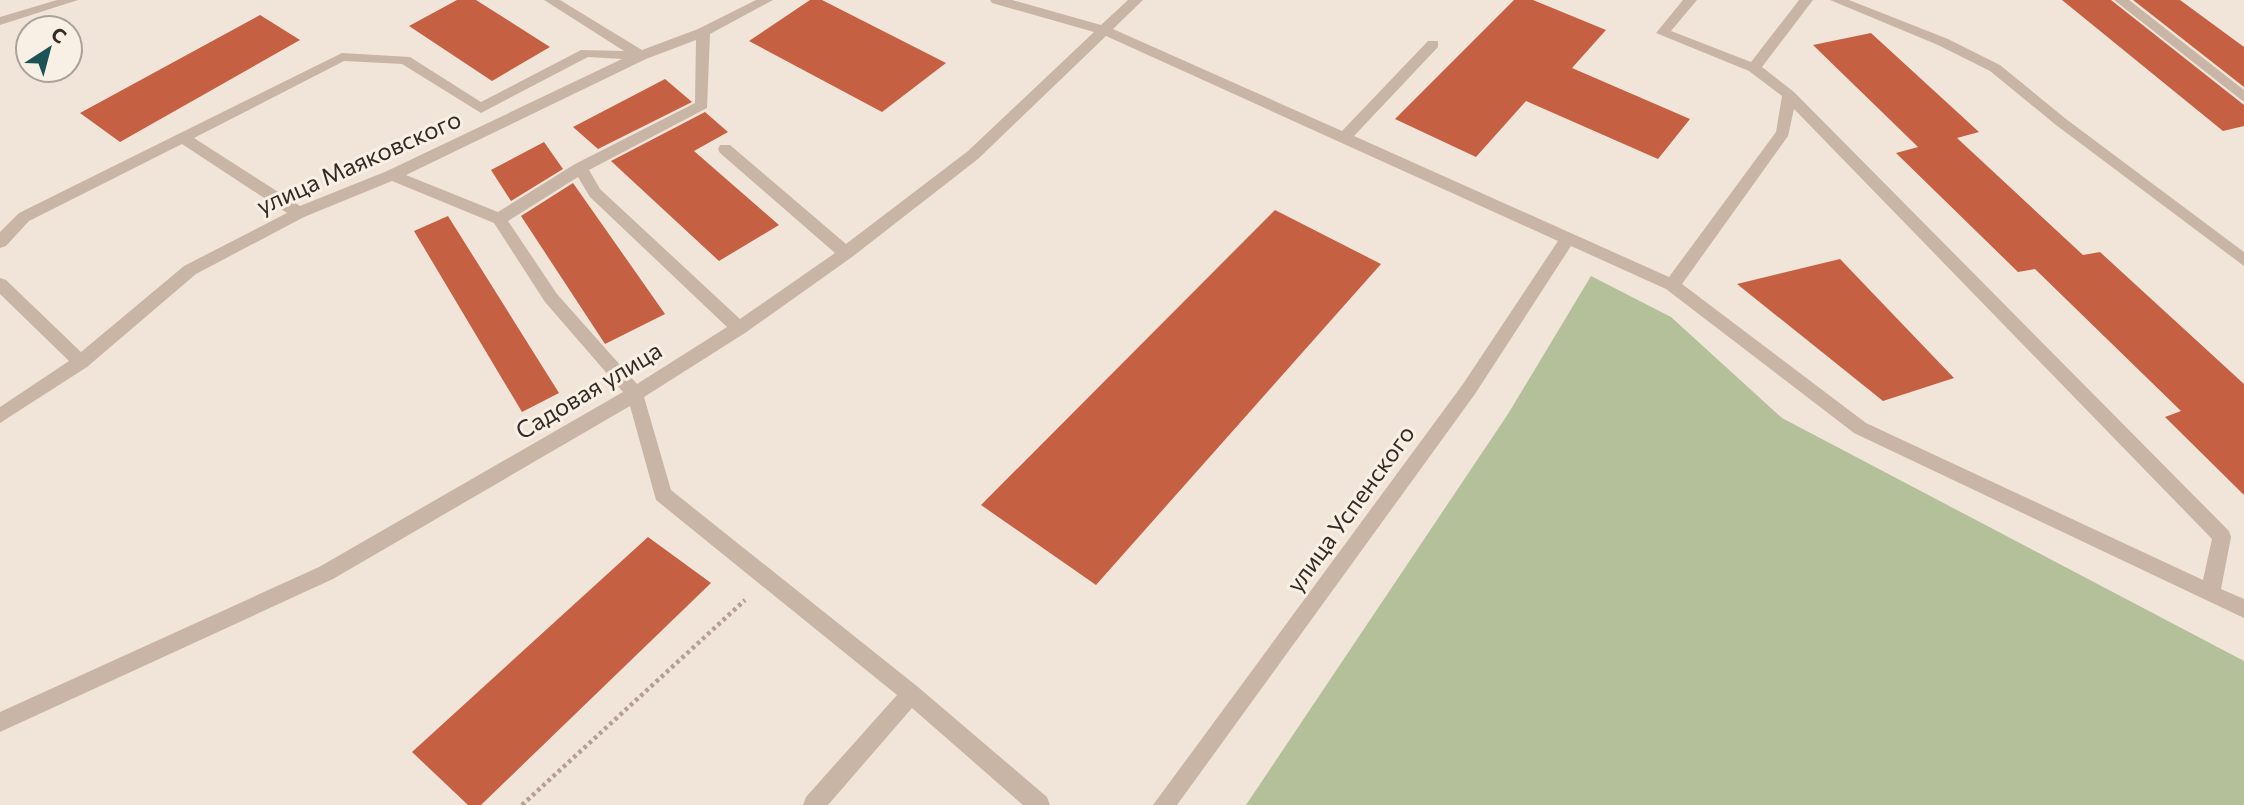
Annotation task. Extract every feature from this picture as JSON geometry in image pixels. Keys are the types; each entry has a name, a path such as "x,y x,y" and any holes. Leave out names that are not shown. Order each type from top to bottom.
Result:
{"street":[{"path":"0,20 71,0"},
{"path":"551,0 641,56"},
{"name":"улица Маяковского","path":"0,416 81,362 190,270 299,213 392,175 641,56 703,32 766,0"},
{"path":"997,0 1105,31 1672,285 1860,428 2244,609"},
{"name":"Садовая улица","path":"0,722 326,573 635,394 739,328 846,253 973,155 1136,0"},
{"path":"1690,0 1663,33 1754,68 1789,95 2222,537 2210,593"},
{"path":"1754,68 1806,0"},
{"path":"1837,0 1942,42 1995,68 2061,122 2242,256"},
{"path":"2121,0 2244,97"},
{"path":"499,219 580,168 702,105 703,32"},
{"path":"1343,139 1433,44"},
{"path":"0,242 24,217 341,57 405,60 481,108 586,53 641,56"},
{"path":"1672,285 1783,133 1789,95"},
{"path":"182,137 299,213"},
{"path":"725,149 846,253"},
{"path":"580,168 595,193 739,328"},
{"path":"392,175 499,219 551,298 635,394 663,494 911,694 1039,805"},
{"name":"улица Успенского","path":"1164,805 1469,389 1569,237"},
{"path":"0,284 81,362"},
{"path":"814,805 911,694"}],"path":[{"path":"522,805 768,579"}],"green space":[{"path":"1591,276 1671,317 1782,418 2244,661 2244,805 1246,805 1508,414"}],"building":[{"path":"457,0 476,0 550,47 492,81 409,26"},
{"path":"810,0 822,0 946,63 882,112 749,41"},
{"path":"1514,0 1533,0 1606,30 1572,68 1690,119 1658,159 1526,101 1476,157 1395,119"},
{"path":"2062,0 2111,0 2244,105 2244,126 2223,131"},
{"path":"2133,0 2180,0 2244,47 2244,87"},
{"path":"260,15 300,40 120,142 80,113"},
{"path":"1871,33 1979,132 1957,138 2083,255 2100,252 2244,384 2244,495 2165,417 2181,411 2035,269 2018,272 1896,153 1918,147 1813,45"},
{"path":"665,79 692,102 598,149 573,127"},
{"path":"705,112 728,132 694,151 779,225 719,261 611,161"},
{"path":"544,142 563,169 511,201 491,170"},
{"path":"573,183 665,314 605,344 521,216"},
{"path":"1275,210 1381,264 1096,585 981,505"},
{"path":"448,216 559,393 522,412 414,231"},
{"path":"1840,259 1954,378 1883,401 1737,284"},
{"path":"648,537 711,583 481,805 468,805 412,752"}]}
